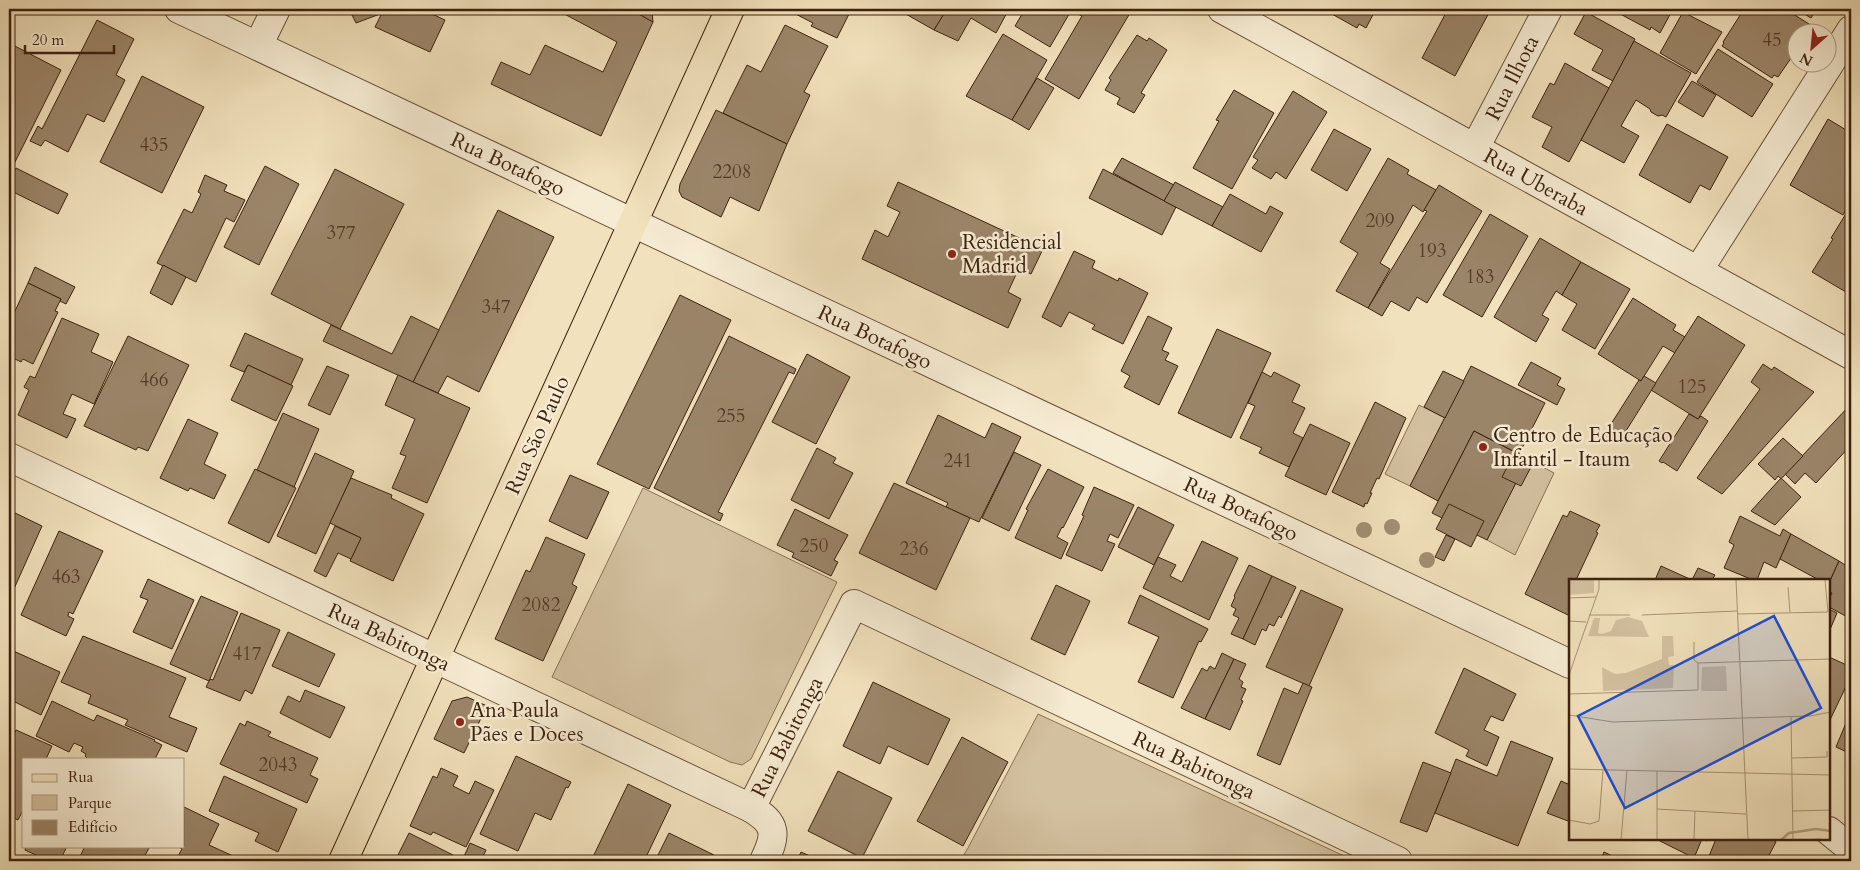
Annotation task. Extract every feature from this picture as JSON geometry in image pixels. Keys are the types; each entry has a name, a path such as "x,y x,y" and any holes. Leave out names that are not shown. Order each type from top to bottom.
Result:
{"main road":[{"name":"Rua São Paulo","path":"343,861 730,9"}],"street":[{"name":"Rua Botafogo","path":"179,9 1569,664"},
{"path":"258,46 276,9"},
{"name":"Rua Uberaba","path":"1222,9 1851,355"},
{"name":"Rua Ilhota","path":"1476,148 1548,9"},
{"path":"1698,271 1851,30"},
{"name":"Rua Babitonga","path":"9,458 751,808 854,604 1398,861"},
{"path":"751,808 766,817 773,831 771,847 764,861"},
{"path":"1830,832 1851,849"}],"green space":[{"path":"1419,405 1445,418 1410,486 1385,474"},
{"path":"1528,459 1554,473 1515,555 1487,540"},
{"path":"643,488 837,582 751,759 742,765 730,762 552,677"},
{"path":"1038,714 1355,861 960,861"}],"building":[{"path":"349,9 378,9 380,14 356,23"},
{"path":"384,9 432,9 430,13 445,20 430,52 375,27"},
{"path":"555,9 630,9 653,22 601,136 491,84 501,62 530,75 545,45 603,72 617,42"},
{"path":"630,9 647,9 652,11 653,22"},
{"path":"786,9 843,9 850,12 837,38 811,26 813,23"},
{"path":"897,9 947,9 934,30"},
{"path":"947,9 1009,9 996,33 971,18 958,41 934,30"},
{"path":"1025,9 1072,9 1050,47 1015,26"},
{"path":"1078,9 1124,9 1130,13 1079,99 1045,79 1082,16 1076,13"},
{"path":"1323,9 1376,9 1366,28 1359,24 1357,28"},
{"path":"1448,9 1491,9 1455,76 1422,58"},
{"path":"1611,9 1673,9 1660,33 1651,27 1650,30"},
{"path":"1744,9 1785,9 1806,22 1788,22 1788,62 1778,77 1774,75 1772,78 1722,46"},
{"path":"1796,9 1817,9 1811,18"},
{"path":"1586,12 1635,39 1613,81 1592,70 1603,50 1574,34"},
{"path":"1683,12 1722,32 1696,74 1660,53"},
{"path":"97,20 134,39 116,75 125,80 104,122 87,114 68,152 45,140 41,146 30,141 38,126 42,129"},
{"path":"785,25 828,46 804,92 810,95 787,144 723,113 747,65 761,72"},
{"path":"1003,34 1047,60 1012,120 966,96"},
{"path":"1137,35 1147,41 1149,38 1167,50 1141,93 1145,95 1134,113 1117,104 1120,98 1105,90 1111,80 1109,78"},
{"path":"1634,41 1691,73 1666,117 1658,116 1636,100 1621,126 1639,136 1624,163 1581,140"},
{"path":"11,44 61,70 9,174 9,48"},
{"path":"1718,49 1773,84 1752,117 1697,82"},
{"path":"1565,63 1609,88 1569,162 1542,147 1552,127 1532,117 1550,83 1554,85"},
{"path":"142,76 204,107 162,193 100,162"},
{"path":"1037,78 1054,88 1029,130 1012,120"},
{"path":"1692,81 1716,95 1703,117 1678,102"},
{"path":"1234,90 1274,113 1232,189 1193,168 1219,121 1216,120"},
{"path":"1293,91 1327,112 1286,179 1276,172 1271,179 1252,168 1258,160 1253,157"},
{"path":"716,110 787,144 759,211 730,197 721,217 682,197 679,191 680,184"},
{"path":"1828,119 1851,133 1851,201 1843,215 1790,185"},
{"path":"1667,124 1728,157 1710,190 1700,185 1690,203 1639,175"},
{"path":"1334,129 1371,149 1347,191 1311,170"},
{"path":"1122,158 1174,185 1164,201 1113,173"},
{"path":"1388,158 1409,170 1407,174 1436,190 1423,212 1413,205 1380,263 1390,269 1368,308 1336,291 1358,253 1340,242"},
{"path":"265,166 299,184 259,265 224,247"},
{"path":"16,168 68,194 58,214 9,190 9,182"},
{"path":"335,169 404,204 340,329 271,294"},
{"path":"1103,169 1176,207 1162,235 1089,198"},
{"path":"205,175 227,185 224,191 245,200 234,222 226,218 196,282 157,263 184,209 192,213 201,194 198,192"},
{"name":"Residencial Madrid","path":"898,182 1043,249 1031,274 1019,268 1008,292 1021,299 1008,328 862,259 875,230 888,237 900,212 887,206"},
{"path":"1175,182 1223,207 1212,226 1164,201"},
{"path":"1439,185 1482,211 1427,303 1417,297 1409,311 1391,301 1382,316 1368,308 1427,211 1424,210"},
{"path":"1230,194 1266,214 1270,206 1283,213 1261,252 1212,226"},
{"path":"1851,209 1851,295 1812,272 1833,239 1831,238 1847,212 1849,213"},
{"path":"498,210 554,237 479,392 447,376 438,393 413,382"},
{"path":"1490,214 1528,236 1482,317 1443,295"},
{"path":"1540,238 1581,262 1562,295 1556,291 1542,315 1549,319 1536,342 1494,317"},
{"path":"1074,251 1095,261 1092,268 1118,281 1119,278 1148,293 1123,344 1092,329 1095,325 1069,312 1061,327 1042,317"},
{"path":"1581,262 1630,289 1595,349 1562,330 1577,304 1562,295"},
{"path":"163,265 186,277 172,305 150,293"},
{"path":"35,267 75,287 66,304 60,301 61,299 28,283"},
{"path":"28,283 61,299 55,311 58,312 33,364 23,359 21,362 9,356 9,324"},
{"path":"680,295 731,320 649,489 597,464"},
{"path":"1633,298 1676,325 1673,330 1685,337 1675,353 1663,346 1641,381 1598,354"},
{"path":"411,316 439,330 413,382 323,341 331,325 392,354"},
{"path":"1148,316 1172,328 1162,350 1169,353 1165,360 1178,366 1159,405 1124,387 1130,376 1121,371"},
{"path":"1698,316 1745,345 1698,419 1651,390"},
{"path":"62,318 99,334 91,352 113,362 94,404 72,394 63,414 76,419 67,438 18,415 29,390 24,387 30,376 35,378"},
{"path":"1217,329 1271,353 1231,438 1178,413"},
{"path":"245,333 303,359 291,385 248,365 244,372 230,366"},
{"path":"128,336 189,365 148,451 138,447 136,450 84,426"},
{"path":"729,336 796,369 794,374 789,372 718,512 723,514 720,521 654,488"},
{"path":"807,354 850,377 816,444 772,422"},
{"path":"1531,362 1561,378 1557,385 1565,389 1557,405 1518,385"},
{"path":"1763,364 1772,370 1774,367 1814,392 1722,494 1697,478 1760,389 1751,382"},
{"path":"248,365 293,386 276,421 231,400"},
{"path":"327,366 349,375 330,415 308,405"},
{"path":"1471,366 1545,403 1519,454 1474,431 1438,501 1410,486"},
{"path":"1443,371 1464,381 1445,418 1424,407"},
{"path":"1262,372 1271,377 1274,372 1300,385 1292,402 1305,408 1293,433 1303,438 1289,467 1259,453 1262,448 1240,438 1255,406 1248,403"},
{"path":"398,375 470,408 427,503 392,488 406,456 400,454 415,419 385,405"},
{"path":"1644,376 1656,383 1619,442 1604,435 1639,380 1641,381"},
{"path":"1375,402 1406,418 1379,479 1377,478 1370,493 1372,493 1364,507 1332,492"},
{"path":"1851,404 1851,445 1816,483 1805,473 1795,484 1785,474"},
{"path":"283,413 319,429 294,487 257,470"},
{"path":"1689,414 1698,419 1701,416 1708,421 1677,471 1659,461"},
{"path":"938,415 985,438 992,423 1021,437 979,522 946,507 948,503 906,483"},
{"path":"188,419 218,433 204,464 226,475 214,499 190,488 188,491 160,478"},
{"path":"1310,424 1350,443 1326,495 1285,476"},
{"path":"1474,431 1528,459 1487,540 1432,513"},
{"path":"1783,438 1803,456 1781,479 1778,476 1775,480 1758,464"},
{"path":"817,448 836,458 833,463 853,473 829,519 791,500"},
{"path":"1014,452 1041,465 1009,531 982,518"},
{"path":"315,453 354,471 316,554 277,536"},
{"path":"1512,458 1531,467 1521,486 1502,477"},
{"path":"255,469 296,488 269,543 228,523"},
{"path":"1048,469 1084,487 1057,537 1068,543 1061,559 1015,538 1028,510 1026,509"},
{"path":"570,475 609,492 587,539 549,521"},
{"path":"351,478 392,495 391,498 424,514 393,581 350,561 361,538 330,523"},
{"path":"1781,478 1801,497 1775,525 1751,511"},
{"path":"894,483 970,518 936,590 859,553"},
{"path":"1094,487 1134,505 1118,538 1110,534 1107,541 1115,544 1102,571 1066,555 1084,516 1082,515"},
{"path":"1449,504 1484,521 1471,547 1436,529"},
{"path":"1138,507 1174,525 1154,565 1118,547"},
{"path":"795,509 848,535 834,560 838,562 831,576 792,557 794,553 777,545"},
{"path":"9,510 42,526 9,600"},
{"path":"1570,511 1600,525 1576,579 1569,579 1569,616 1525,594 1563,515 1567,517"},
{"path":"1740,516 1780,536 1783,529 1791,534 1776,568 1764,562 1757,579 1751,579 1724,568 1734,545 1729,542"},
{"path":"335,526 361,538 351,559 338,553 326,577 314,571"},
{"path":"59,531 103,551 73,614 69,612 68,616 74,619 66,636 21,615"},
{"path":"1791,534 1839,561 1830,581 1830,579 1817,579 1780,559"},
{"path":"1446,535 1455,539 1444,561 1435,557"},
{"path":"546,537 585,554 572,584 577,587 543,661 495,639 526,570 530,572"},
{"path":"1202,541 1238,558 1209,620 1143,588 1158,557 1176,565 1170,576 1182,582"},
{"path":"1839,561 1851,569 1851,619 1830,608 1832,593 1830,592 1830,581"},
{"path":"1249,565 1272,576 1243,639 1231,634 1239,618 1233,615 1236,609 1231,606"},
{"path":"1661,566 1690,579 1655,579"},
{"path":"1698,568 1715,575 1713,579 1692,579"},
{"path":"1272,576 1296,587 1281,618 1279,616 1274,626 1269,624 1266,631 1262,629 1255,645 1243,639"},
{"path":"148,579 194,600 172,649 133,632 148,600 140,597"},
{"path":"1056,585 1090,601 1065,655 1031,639"},
{"path":"1301,590 1343,609 1309,686 1266,667"},
{"path":"1140,595 1208,629 1201,642 1199,641 1173,698 1138,682 1159,637 1128,623"},
{"path":"201,596 238,612 209,681 170,664"},
{"path":"1830,610 1837,613 1830,630"},
{"path":"241,613 280,630 252,694 245,690 240,701 206,687 210,679 213,680"},
{"path":"288,632 335,654 319,687 272,666"},
{"path":"83,636 186,678 169,717 197,728 187,752 125,725 128,720 88,703 91,695 61,682"},
{"path":"9,649 60,672 41,715 15,702 12,707 9,705"},
{"path":"1222,653 1234,659 1205,719 1181,708 1202,668 1207,671 1210,666 1215,669"},
{"path":"1830,657 1851,667 1851,676 1830,720"},
{"path":"1234,659 1246,664 1239,679 1243,682 1241,687 1246,689 1241,700 1243,701 1230,730 1205,719"},
{"path":"1464,668 1516,694 1503,721 1491,716 1484,730 1499,737 1487,766 1466,756 1469,750 1435,733"},
{"path":"873,682 950,719 928,765 888,746 880,764 843,746"},
{"path":"1303,683 1312,687 1280,765 1257,755 1284,688 1298,694"},
{"path":"305,690 345,707 330,738 280,713 288,696 300,702"},
{"name":"Ana Paula Pães e Doces","path":"467,697 487,706 464,753 434,739 452,701"},
{"path":"52,701 94,721 97,715 155,740 162,745 156,758 87,758 86,754 81,751 83,747 74,743 69,752 36,736"},
{"path":"1851,711 1851,754 1836,747"},
{"path":"247,721 271,732 268,736 318,758 310,775 318,779 307,803 220,764 240,723 245,726"},
{"path":"16,730 52,746 46,758 22,758 22,812 18,820 9,816 9,745"},
{"path":"962,737 1008,762 963,846 917,821"},
{"path":"1511,741 1553,758 1518,846 1435,813 1456,759 1497,776"},
{"path":"516,756 571,782 568,788 566,787 551,820 535,813 518,851 480,834"},
{"path":"1423,762 1451,773 1427,832 1400,822"},
{"path":"441,768 458,776 453,786 469,794 475,781 494,790 466,847 433,832 431,835 410,826 433,776 437,778"},
{"path":"838,771 892,798 862,858 808,831"},
{"path":"224,776 297,809 278,852 255,841 259,833 209,811"},
{"path":"1561,781 1568,784 1569,782 1568,821 1547,813"},
{"path":"628,784 671,805 647,855 656,859 655,861 591,861"},
{"path":"185,807 219,824 209,845 244,861 185,861 177,858 182,849 180,848 185,848"},
{"path":"409,833 453,855 450,861 395,861"},
{"path":"669,833 714,855 711,861 655,861"},
{"path":"1658,840 1702,840 1694,858"},
{"path":"1716,840 1773,840 1776,842 1766,861 1707,861"},
{"path":"470,843 486,850 481,861 462,861"},
{"path":"26,848 66,848 60,861 49,861 25,850"},
{"path":"84,848 149,848 142,861 78,861"},
{"path":"801,852 821,861 797,861"},
{"path":"1604,852 1623,861 1600,861"}],"place":[{"name":"Residencial Madrid","path":"952,254"},
{"name":"Centro de Educação Infantil - Itaum","path":"1483,447"},
{"name":"Ana Paula Pães e Doces","path":"460,722"}]}
